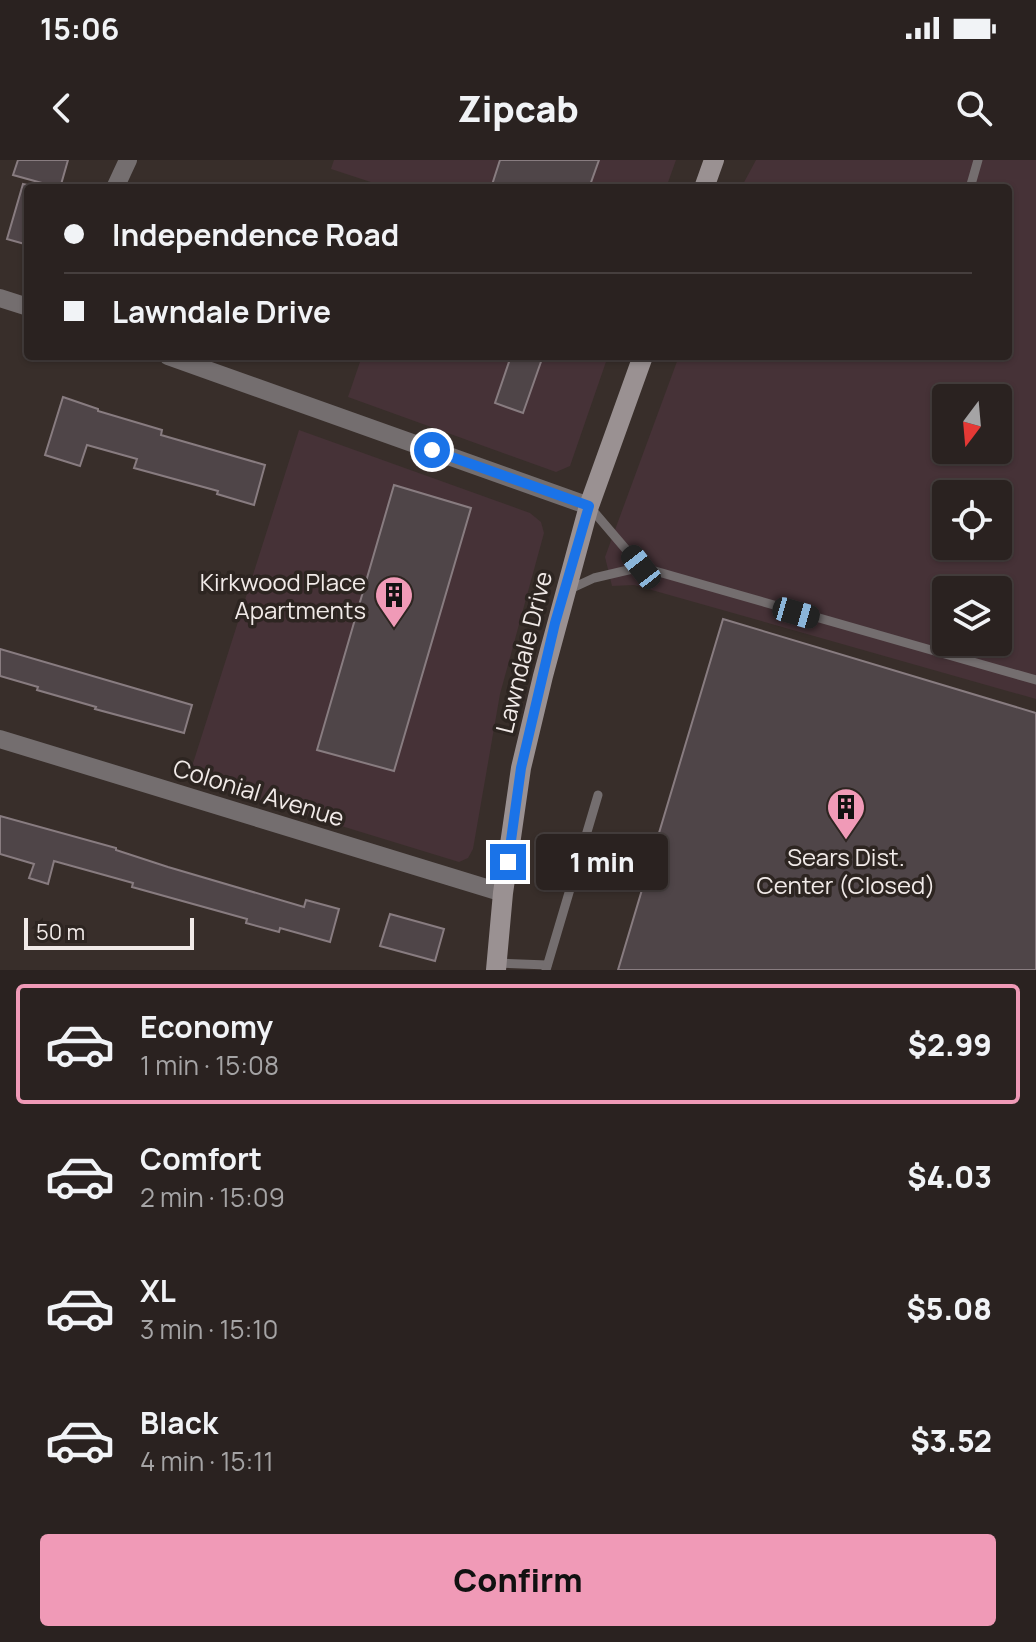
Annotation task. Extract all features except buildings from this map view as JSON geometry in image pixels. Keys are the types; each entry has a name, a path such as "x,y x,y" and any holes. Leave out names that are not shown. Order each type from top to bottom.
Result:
{"main road":[{"path":"705,184 714,160"},
{"name":"Lawndale Drive","path":"496,967 521,768 589,506 642,360"}],"street":[{"path":"117,184 128,160"},
{"path":"0,298 24,306"},
{"path":"179,360 589,506"},
{"name":"Colonial Avenue","path":"0,739 503,893"}],"lane":[{"path":"971,184 978,160"},
{"path":"589,506 641,567"},
{"path":"565,591 594,578 641,567 1036,680"},
{"path":"496,967 546,968 598,795"}],"shaded area":[{"path":"334,160 676,160 667,184 377,184 331,169"},
{"path":"756,160 1036,160 1036,699 634,585 612,586 605,557 678,360 1012,360 1012,184 743,184"},
{"path":"361,360 607,360 570,466 556,472 348,397"},
{"path":"299,430 530,513 541,522 544,533 500,694 473,849 468,858 459,862 188,779"}],"place":[{"name":"Kirkwood Place Apartments","path":"394,629"},
{"name":"Sears Dist. Center (Closed)","path":"846,841"}],"route":[{"path":"432,450 589,506 555,623 521,768 508,862"}]}
